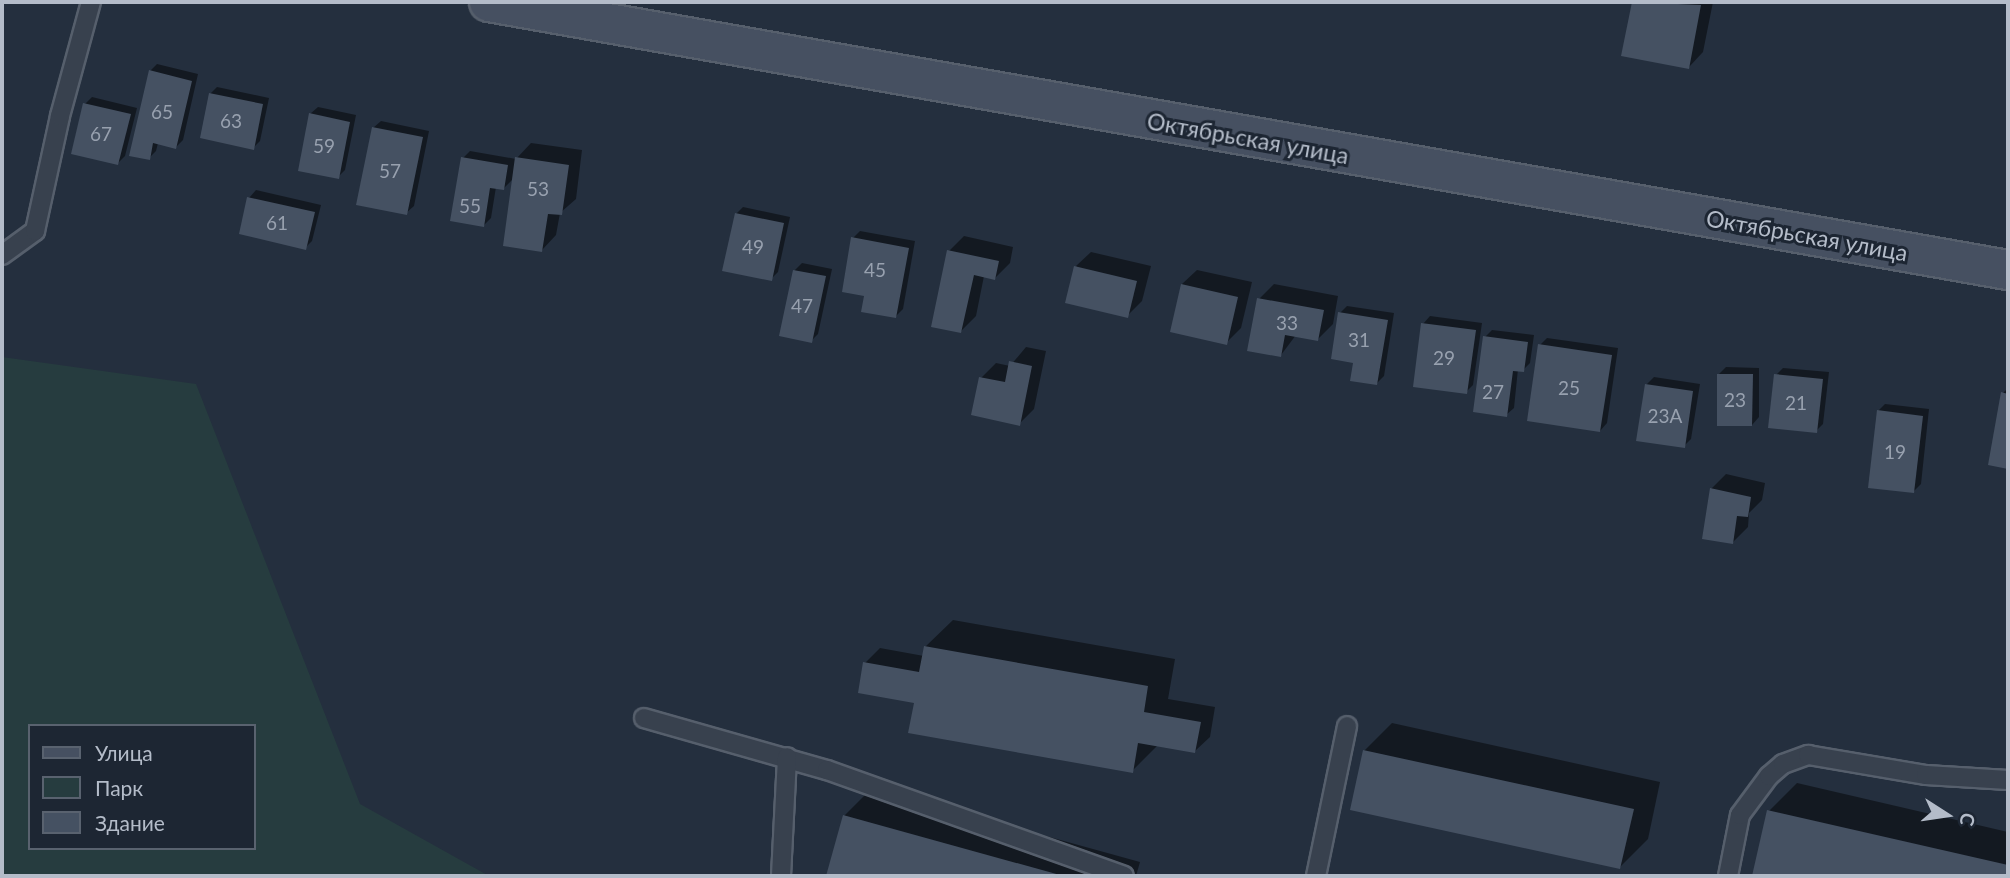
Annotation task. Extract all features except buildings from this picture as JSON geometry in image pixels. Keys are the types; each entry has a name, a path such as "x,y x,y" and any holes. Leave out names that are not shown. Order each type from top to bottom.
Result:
{"main road":[{"name":"Октябрьская улица","path":"489,2 1535,189 2008,270"}],"lane":[{"path":"2,255 35,231 60,116 91,2"},
{"path":"644,718 787,757 1124,876"},
{"path":"1317,876 1347,726"},
{"path":"1728,876 1740,815 1769,776 1783,764 1808,755 1926,775 2008,780"},
{"path":"781,876 787,757"}],"green space":[{"path":"2,357 196,384 360,804 489,876 2,876"}]}
